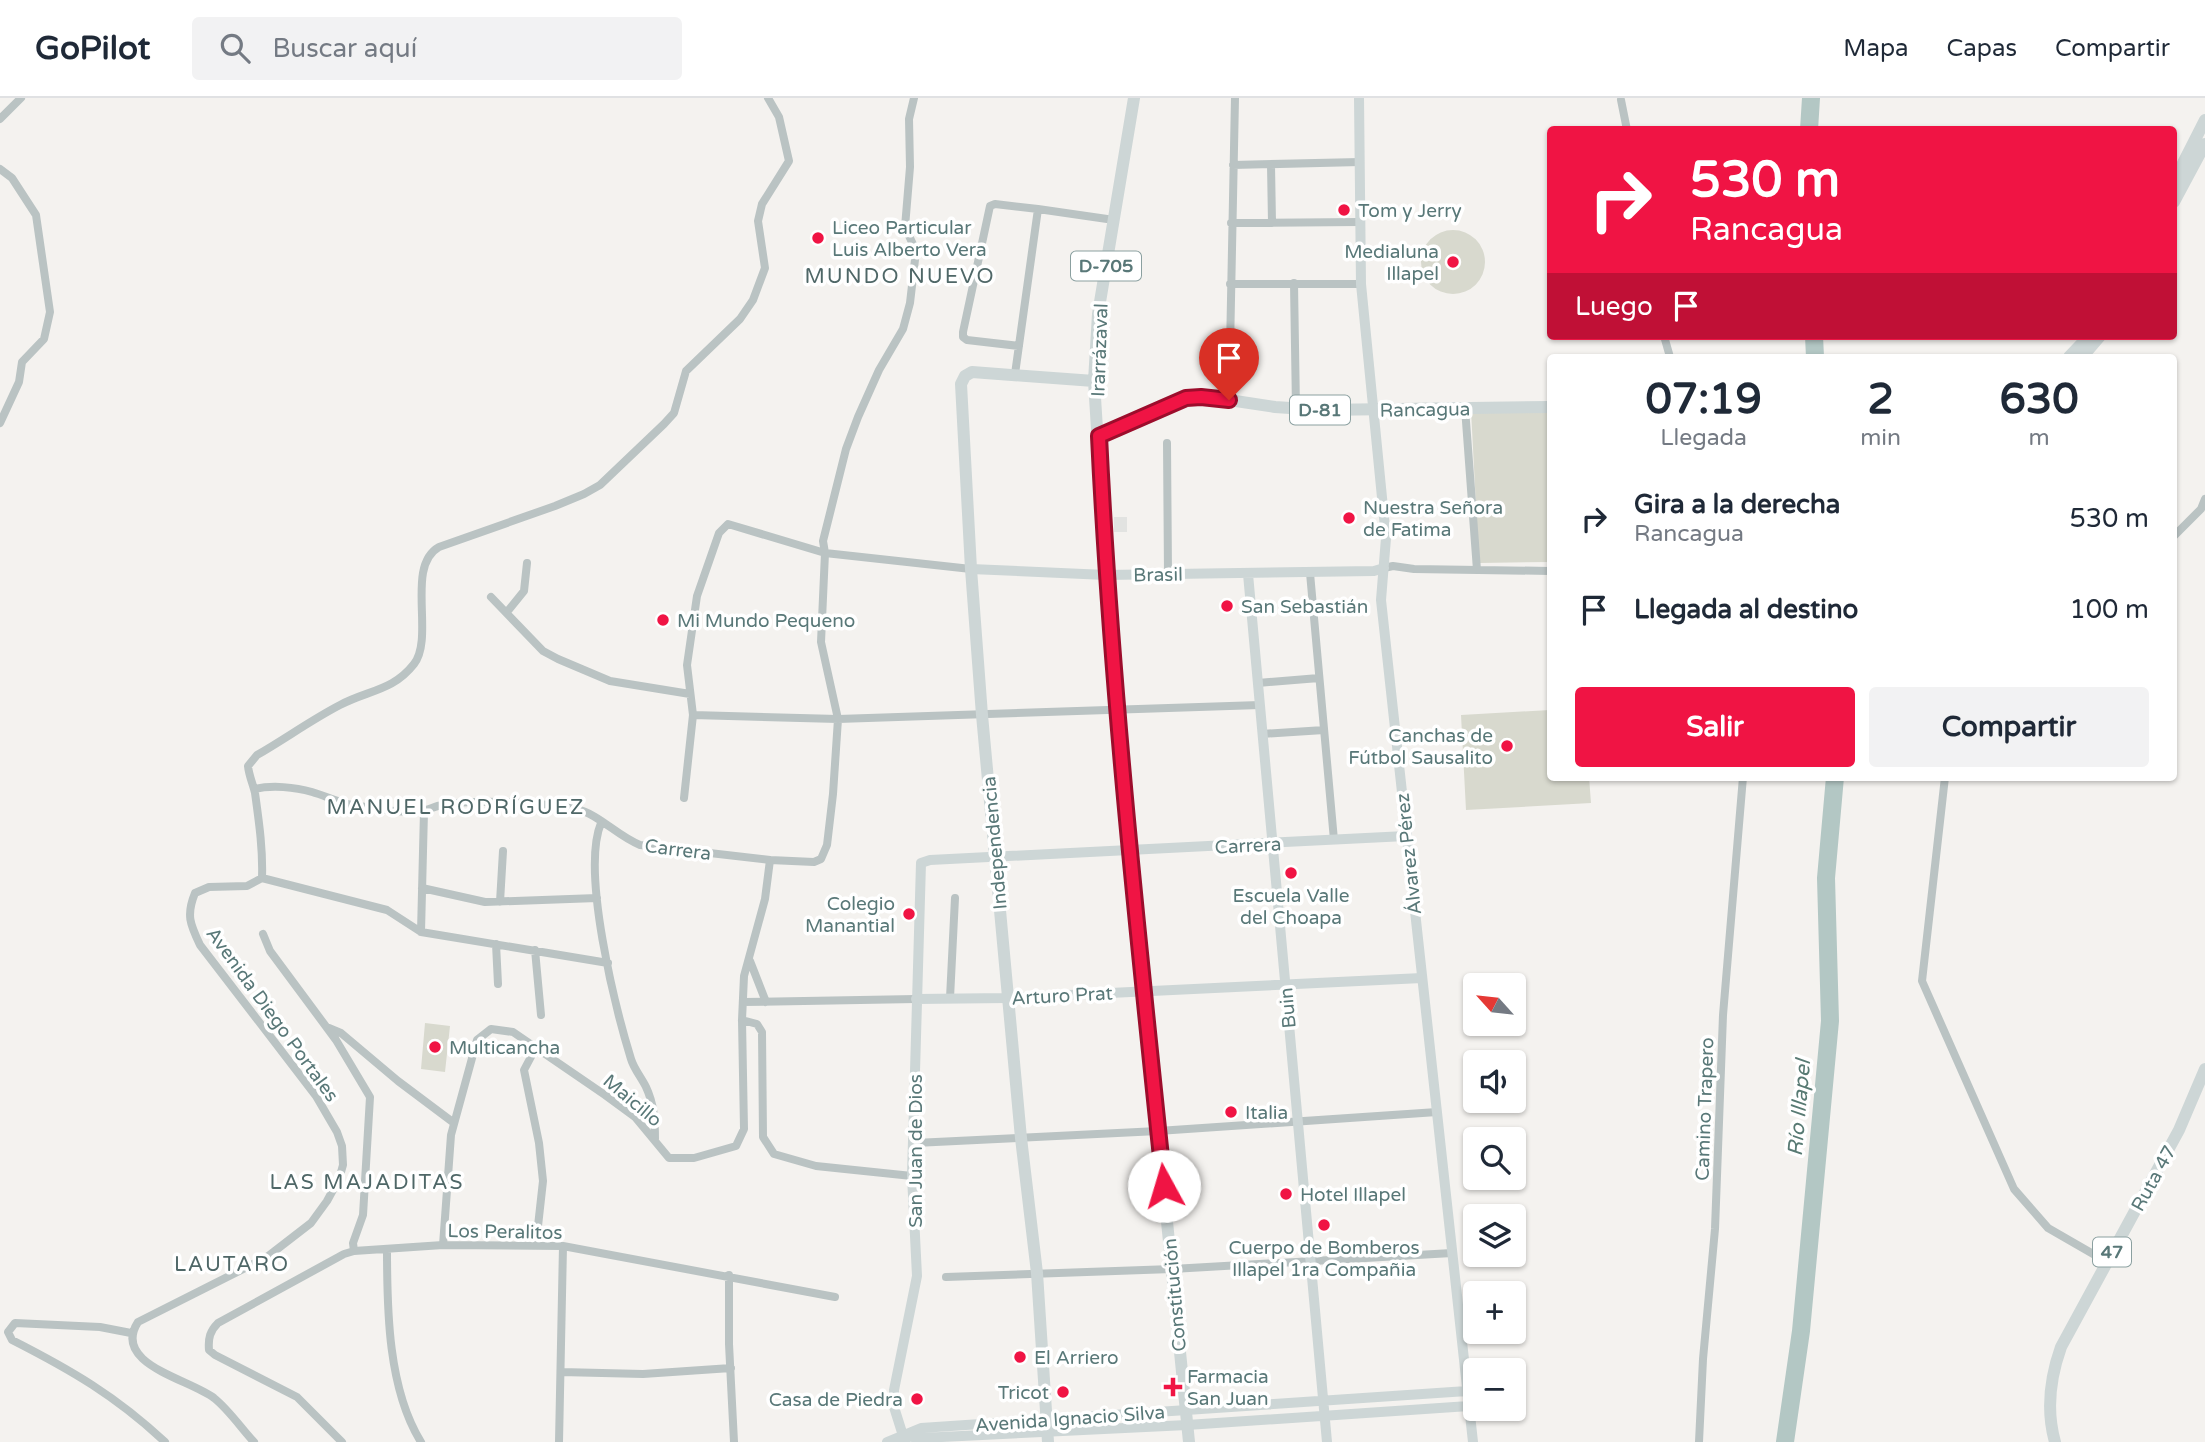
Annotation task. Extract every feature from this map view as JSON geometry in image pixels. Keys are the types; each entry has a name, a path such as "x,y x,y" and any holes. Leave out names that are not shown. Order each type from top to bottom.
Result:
{"main road":[{"name":"Irarrázaval","path":"1099,436 1094,381 1098,314 1134,98"},
{"path":"2177,175 2205,120"},
{"path":"2177,196 2205,144"},
{"path":"2072,354 2085,340"},
{"path":"2085,354 2097,340"},
{"name":"Independencia","path":"1047,1430 1037,1273 1021,1138 982,715 961,384 965,376 972,372 1094,381"},
{"name":"Rancagua","path":"1099,436 1186,398 1201,397 1296,409 1547,407"},
{"name":"Constitución","path":"1099,436 1106,575 1130,850 1189,1442"},
{"name":"Ruta 47","path":"2054,1442 2050,1397 2056,1359 2179,1130 2205,1069"}],"street":[{"path":"0,119 21,98"},
{"path":"608,963 421,932 387,910 262,878 260,818 247,766 257,755 343,703 384,689 414,664 419,656 423,573 428,555 434,550 584,494 600,485 674,413 686,371 740,319 753,300 765,268 758,221 762,204 789,161 779,117 768,98"},
{"path":"838,719 821,642 825,553 822,541 846,449 871,387 903,329 910,303 916,251 905,228 910,166 909,119 915,98"},
{"path":"1229,400 1235,98"},
{"name":"Álvarez Pérez","path":"1359,98 1361,284 1386,538 1381,600 1463,1358"},
{"path":"1621,100 1626,126"},
{"path":"1233,165 1360,162"},
{"path":"1271,165 1272,223"},
{"path":"0,169 12,178 37,215 50,312 44,339 22,362 15,393 0,423"},
{"path":"1019,346 967,340 963,337 990,206 995,204 1114,220"},
{"path":"1015,374 1038,209"},
{"path":"1231,223 1359,222"},
{"path":"1294,283 1296,409"},
{"path":"1230,284 1361,284"},
{"path":"1465,408 1477,570"},
{"path":"1167,443 1168,574"},
{"path":"2177,533 2201,509 2205,499"},
{"name":"Brasil","path":"690,694 687,665 698,596 719,533 728,524 825,553 971,569 1106,575 1374,571 1393,566 1547,571"},
{"path":"507,612 524,591 527,563"},
{"path":"1310,573 1334,840"},
{"name":"Buin","path":"1248,574 1328,1442"},
{"path":"491,597 543,651 558,659 610,681 690,694 693,715 684,799"},
{"path":"1258,683 1319,678"},
{"path":"693,715 838,719 1260,705"},
{"name":"Carrera","path":"254,789 266,786 308,791 350,805 424,811 442,805 519,803 577,809 595,817 624,839 640,845 770,860 814,862 821,859 827,845 838,719"},
{"path":"1262,734 1324,730"},
{"name":"Camino Trapero","path":"1699,1442 1703,1359 1715,1229 1723,1015 1743,781"},
{"path":"1945,781 1922,981 2014,1189 2048,1228 2107,1262"},
{"path":"421,932 424,811"},
{"path":"601,823 596,837 594,875 608,963 631,1061 647,1089 654,1111 655,1139"},
{"name":"Carrera","path":"921,863 930,860 1406,836"},
{"path":"500,902 503,851"},
{"path":"770,860 765,900 744,976 742,1020 757,1024 762,1032 763,1137 774,1154 816,1166 912,1176"},
{"name":"San Juan de Dios","path":"904,1439 894,1407 894,1390 917,1276 912,1176 921,863"},
{"name":"Avenida Diego Portales","path":"131,1333 138,1322 267,1257 311,1223 339,1179 343,1165 342,1146 316,1096 200,945 191,927 189,908 195,893 209,887 247,886 262,878"},
{"path":"422,888 485,902 597,898"},
{"path":"950,998 955,898"},
{"path":"263,933 271,951 326,1027 370,1097 363,1215 354,1242 354,1251"},
{"path":"495,944 498,984"},
{"path":"534,950 541,1015"},
{"path":"750,961 766,1002"},
{"name":"Arturo Prat","path":"743,1002 1008,998 1422,978"},
{"name":"Maicillo","path":"443,1245 451,1135 477,1040 491,1029 513,1032 547,1053 635,1117 662,1151 669,1158 676,1160 736,1146 744,1129 742,1020"},
{"path":"326,1027 341,1033 454,1123"},
{"path":"536,1244 543,1181 539,1143 524,1070 533,1053 547,1053"},
{"path":"915,1143 1297,1123 1437,1112"},
{"name":"Los Peralitos","path":"342,1442 297,1397 215,1355 209,1350 208,1341 211,1330 218,1322 354,1251 443,1245 563,1246 835,1297"},
{"path":"559,1442 563,1246"},
{"path":"387,1249 387,1314 397,1377 410,1425 421,1442"},
{"path":"946,1276 1172,1269 1452,1253"},
{"path":"729,1275 734,1442"},
{"path":"165,1442 106,1392 69,1369 12,1340 4,1332 15,1323 28,1322 100,1327 131,1333 131,1344 140,1359 214,1398 254,1442"},
{"path":"561,1372 643,1374 731,1368"},
{"name":"Avenida Ignacio Silva","path":"887,1442 904,1439 921,1428 1047,1430 1186,1418 1324,1401 1463,1391"},
{"name":"Avenida Ignacio Silva","path":"1186,1418 1463,1406"},
{"name":"Álvarez Pérez","path":"1471,1421 1473,1442"}],"shaded area":[{"name":"Medialuna Illapel","path":"1453,230 1476,239 1485,262 1476,285 1453,294 1430,285 1421,262 1430,239"},
{"path":"1471,410 1547,410 1547,562 1479,563"},
{"path":"1114,517 1127,517 1127,532 1114,532"},
{"name":"Canchas de Fútbol Sausalito","path":"1547,710 1547,781 1589,781 1591,803 1466,810 1461,715"},
{"name":"Multicancha","path":"425,1023 450,1026 445,1072 421,1069"}],"waterway":[{"name":"Río Illapel","path":"1809,126 1811,98"},
{"name":"Río Illapel","path":"1814,340 1815,354"},
{"name":"Río Illapel","path":"1785,1442 1801,1331 1830,1021 1826,878 1835,781"}],"place":[{"name":"Tom y Jerry","path":"1344,210"},
{"name":"Liceo Particular Luis Alberto Vera","path":"818,238"},
{"name":"Medialuna Illapel","path":"1453,262"},
{"name":"Nuestra Señora de Fatima","path":"1349,518"},
{"name":"San Sebastián","path":"1227,606"},
{"name":"Mi Mundo Pequeno","path":"663,620"},
{"name":"Canchas de Fútbol Sausalito","path":"1507,746"},
{"name":"Escuela Valle del Choapa","path":"1291,873"},
{"name":"Colegio Manantial","path":"909,914"},
{"name":"Multicancha","path":"435,1047"},
{"name":"Italia","path":"1231,1112"},
{"name":"Hotel Illapel","path":"1286,1194"},
{"name":"Cuerpo de Bomberos Illapel 1ra Compañia","path":"1324,1225"},
{"name":"El Arriero","path":"1020,1357"},
{"name":"Farmacia San Juan","path":"1173,1387"},
{"name":"Tricot","path":"1063,1392"},
{"name":"Casa de Piedra","path":"917,1399"}],"district":[{"name":"MUNDO NUEVO","path":"900,276"},
{"name":"MANUEL RODRÍGUEZ","path":"456,807"},
{"name":"LAS MAJADITAS","path":"367,1182"},
{"name":"LAUTARO","path":"232,1264"}],"route":[{"path":"1164,1186 1106,575 1099,436 1186,398 1229,400"}]}
